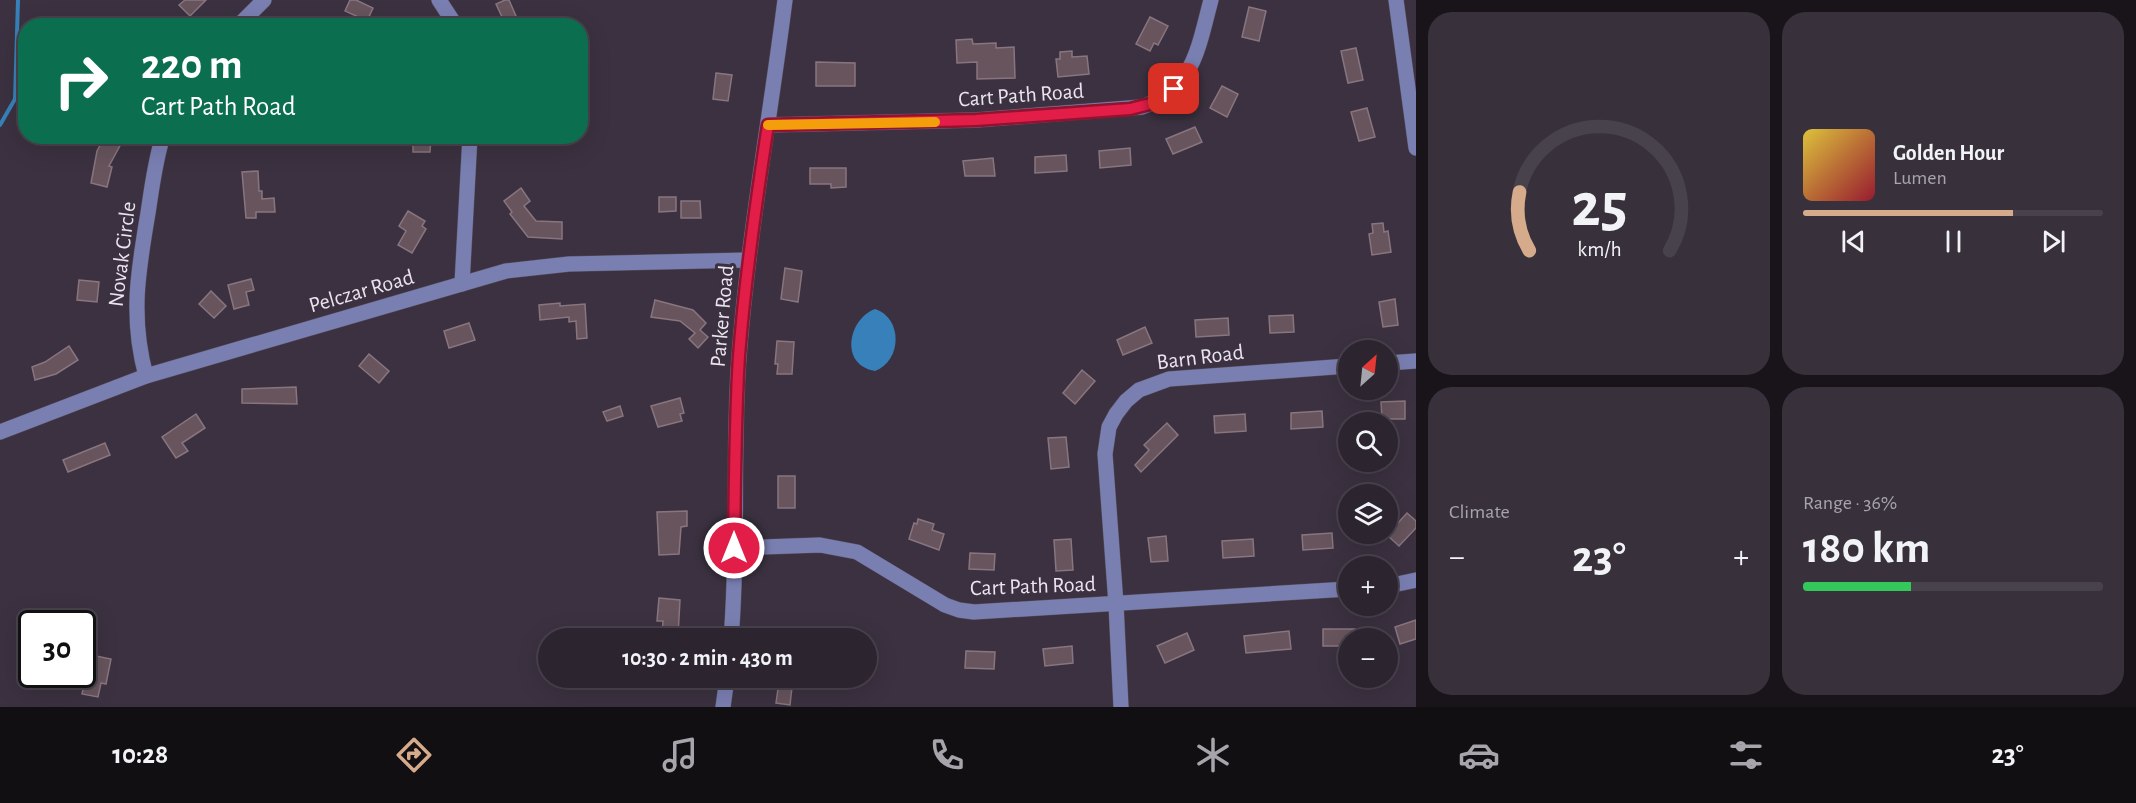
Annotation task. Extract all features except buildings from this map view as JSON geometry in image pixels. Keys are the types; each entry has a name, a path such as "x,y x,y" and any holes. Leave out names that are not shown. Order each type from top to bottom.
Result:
{"street":[{"path":"246,18 264,0"},
{"path":"438,0 450,18"},
{"name":"Parker Road","path":"732,628 735,447 739,367 748,260 784,0"},
{"name":"Cart Path Road","path":"768,125 976,120 1142,107 1165,97 1179,85 1189,70 1211,0"},
{"path":"1396,0 1416,148"},
{"name":"Novak Circle","path":"146,376 140,354 136,323 137,283 142,242 161,144"},
{"path":"462,284 470,144"},
{"name":"Pelczar Road","path":"0,432 146,376 485,276 524,267 748,260"},
{"path":"1398,362 1416,361"},
{"name":"Barn Road","path":"1121,707 1105,454 1109,427 1116,414 1139,390 1169,379 1338,367"},
{"name":"Cart Path Road","path":"734,548 820,545 857,552 959,610 989,612 1338,590"},
{"path":"1398,584 1416,580"},
{"path":"723,707 726,688"}],"water":[{"path":"875,309 891,321 896,340 890,358 884,366 875,371 864,367 856,360 851,342 859,322"}],"waterway":[{"path":"0,125 15,99 18,0"}],"slow traffic":[{"path":"768,125 935,122"}],"route":[{"path":"734,548 739,357 748,257 768,125 936,122 1130,109 1154,103 1174,89"}]}
